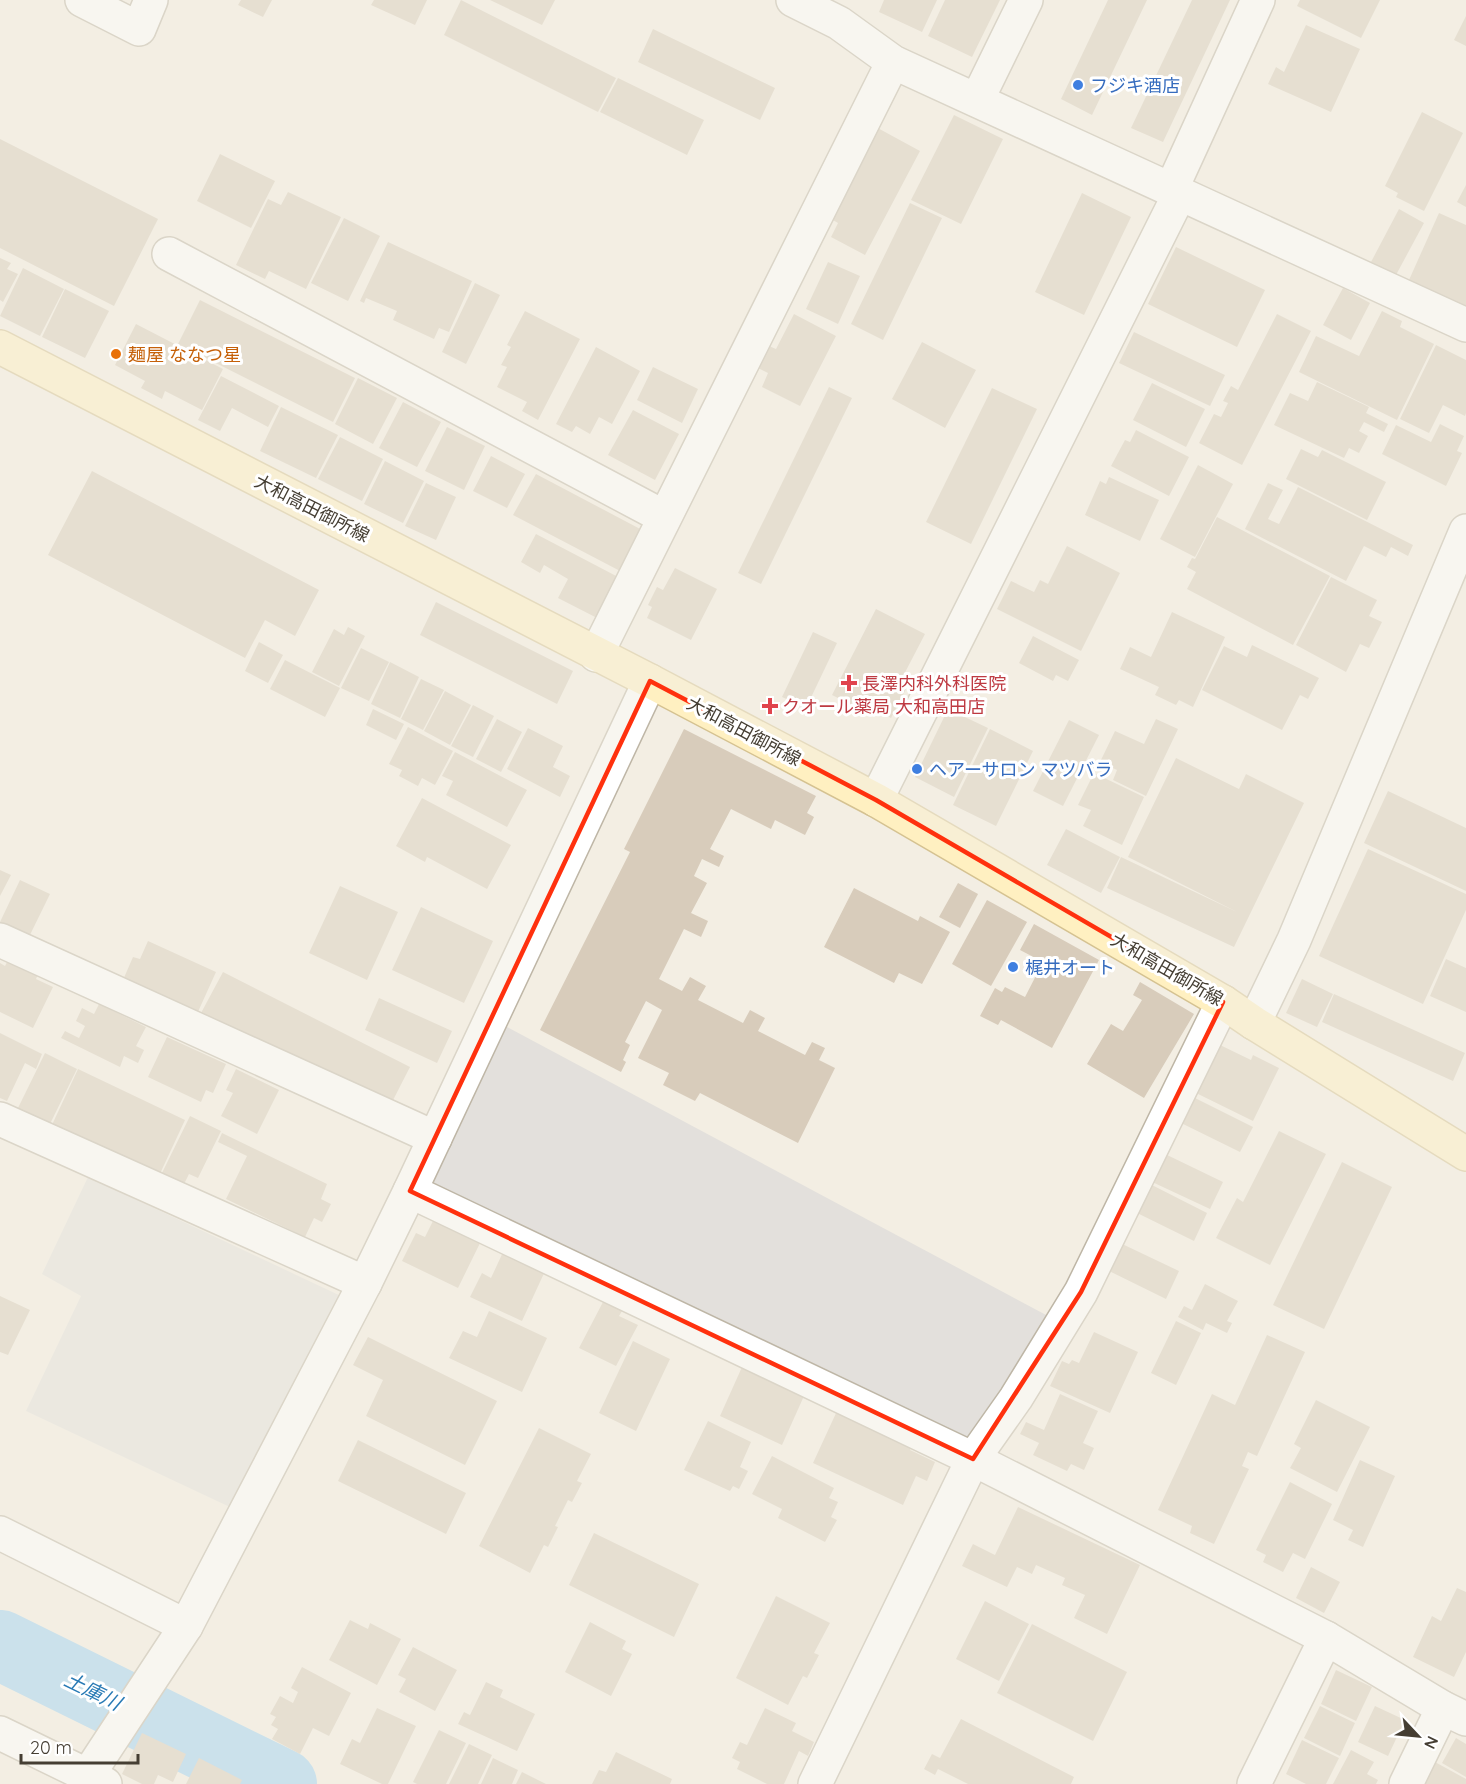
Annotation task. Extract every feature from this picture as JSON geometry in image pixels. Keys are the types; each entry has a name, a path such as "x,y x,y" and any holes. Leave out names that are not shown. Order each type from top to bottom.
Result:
{"main road":[{"name":"大和高田御所線","path":"0,347 650,681 876,800 1223,1002 1466,1154"}],"street":[{"path":"82,0 139,29 152,0"},
{"path":"793,0 845,12 893,62 1466,325"},
{"path":"977,100 1026,0"},
{"path":"876,800 1175,192 1258,0"},
{"path":"597,655 893,62"},
{"path":"169,255 664,517"},
{"path":"1254,1023 1294,940 1466,531"},
{"path":"0,1732 92,1781 131,1710 186,1626 365,1283 650,681"},
{"path":"0,940 435,1138"},
{"path":"815,1784 972,1459 1016,1398 1081,1292 1223,1002"},
{"path":"0,1119 365,1283"},
{"path":"410,1191 972,1459 1326,1638 1455,1713 1406,1784"},
{"path":"0,1533 186,1626"},
{"path":"1254,1784 1326,1638"}],"highlighted area":[{"path":"650,681 876,800 1223,1002 1081,1292 973,1459 410,1191"}],"shaded area":[{"path":"496,1021 1048,1316 1008,1393 964,1441 426,1180"},
{"path":"88,1177 341,1296 234,1509 26,1411 81,1296 42,1274"}],"building":[{"path":"241,0 272,0 263,17 238,5"},
{"path":"374,0 427,0 415,25 371,5"},
{"path":"461,0 616,78 598,112 444,35"},
{"path":"490,0 555,0 542,25"},
{"path":"884,0 937,0 922,32 879,12"},
{"path":"945,0 1000,0 972,57 928,36"},
{"path":"1108,0 1147,0 1092,115 1061,99"},
{"path":"1192,0 1230,0 1163,142 1131,128"},
{"path":"1300,0 1380,0 1361,38 1297,6"},
{"path":"1466,16 1466,46 1454,40"},
{"path":"1306,25 1360,49 1331,112 1268,84 1276,67 1284,72"},
{"path":"653,29 775,88 760,120 638,62"},
{"path":"618,78 704,120 687,155 600,112"},
{"path":"1422,112 1463,133 1424,211 1396,197 1398,193 1385,186"},
{"path":"954,115 1003,139 961,224 911,200"},
{"path":"874,126 920,151 865,255 831,237 838,223 826,216"},
{"path":"0,139 158,219 114,306 0,248"},
{"path":"220,154 275,181 251,228 197,201"},
{"path":"1466,185 1466,207 1457,202"},
{"path":"288,192 341,217 306,289 269,271 265,279 236,265 268,199 281,205"},
{"path":"1082,193 1131,217 1084,315 1035,292"},
{"path":"910,203 942,218 883,340 851,324"},
{"path":"1399,209 1424,223 1396,275 1371,262"},
{"path":"1439,213 1466,225 1466,306 1409,280"},
{"path":"344,218 380,236 348,301 311,283"},
{"path":"388,242 472,281 449,332 439,328 434,339 393,320 397,311 366,298 364,303 360,301"},
{"path":"1176,247 1265,290 1237,347 1148,304"},
{"path":"0,258 11,263 7,269 18,274 3,302 0,300"},
{"path":"828,262 860,276 838,324 806,309"},
{"path":"23,268 64,289 40,336 0,316"},
{"path":"475,283 500,295 466,364 442,352"},
{"path":"1343,288 1370,303 1351,340 1323,325"},
{"path":"65,289 109,311 85,358 42,337"},
{"path":"200,300 355,378 333,422 178,344"},
{"path":"525,311 580,339 538,420 522,411 527,402 497,387 507,367 501,365 511,347 507,345"},
{"path":"1382,311 1402,321 1400,327 1434,344 1397,420 1299,372 1316,336 1359,356"},
{"path":"794,314 836,336 800,406 762,387 768,373 758,368 769,346 776,349"},
{"path":"1277,314 1311,331 1242,465 1199,443 1214,414 1221,417 1228,403 1223,401 1231,386 1238,390"},
{"path":"136,324 223,369 202,410 165,391 162,399 141,388 145,381 115,365"},
{"path":"1134,332 1225,375 1210,406 1119,363"},
{"path":"922,342 976,370 945,428 892,399"},
{"path":"1436,345 1466,360 1466,413 1465,416 1443,405 1429,433 1400,419"},
{"path":"596,347 640,371 612,424 599,417 590,434 576,426 572,432 556,424"},
{"path":"653,367 698,389 682,423 637,400"},
{"path":"221,376 279,406 268,427 232,408 220,431 198,420"},
{"path":"358,378 397,398 373,444 335,424"},
{"path":"1317,382 1369,407 1366,413 1388,424 1384,432 1364,422 1359,431 1368,436 1359,453 1349,448 1344,458 1274,425 1290,393 1308,401"},
{"path":"1152,383 1205,409 1186,447 1133,420"},
{"path":"829,387 852,398 761,584 738,573"},
{"path":"992,388 1037,409 971,544 926,522"},
{"path":"403,402 441,422 417,467 379,448"},
{"path":"281,407 338,435 316,478 260,451"},
{"path":"633,410 679,434 655,480 608,455"},
{"path":"1440,424 1464,436 1457,451 1462,453 1446,486 1382,454 1396,425 1431,442"},
{"path":"447,427 485,446 464,490 425,471"},
{"path":"1136,430 1189,457 1169,496 1111,466 1125,440 1130,442"},
{"path":"340,437 383,459 362,501 318,479"},
{"path":"1301,449 1318,457 1322,450 1386,482 1367,520 1286,479"},
{"path":"491,456 525,474 507,508 473,491"},
{"path":"385,461 424,481 403,523 364,504"},
{"path":"1198,465 1233,484 1195,557 1160,539"},
{"path":"92,471 319,590 295,636 265,620 245,658 48,555"},
{"path":"536,474 644,531 622,572 513,515"},
{"path":"1109,477 1159,500 1140,541 1085,515 1100,481 1106,484"},
{"path":"426,483 456,497 436,540 405,526"},
{"path":"1268,483 1283,490 1268,519 1279,524 1298,487 1413,545 1408,556 1391,547 1386,557 1364,546 1346,581 1245,529"},
{"path":"1217,517 1330,576 1293,645 1187,589 1196,572 1187,567 1192,558 1195,559"},
{"path":"536,534 620,578 599,619 558,598 568,579 544,565 540,573 521,562"},
{"path":"1067,546 1120,573 1081,651 997,609 1011,581 1034,592 1040,580 1048,584"},
{"path":"675,568 717,589 691,640 647,618 652,607 648,605 657,587 663,590"},
{"path":"1331,577 1377,600 1369,616 1382,622 1369,648 1360,644 1346,672 1296,645"},
{"path":"436,602 573,671 557,704 420,635"},
{"path":"876,609 925,634 899,684 906,689 891,718 875,709 872,715 832,695"},
{"path":"1172,612 1225,637 1193,707 1179,700 1176,705 1155,695 1159,687 1120,669 1130,647 1151,657"},
{"path":"348,627 365,636 339,686 312,672 334,629 344,635"},
{"path":"813,632 837,643 806,708 782,697"},
{"path":"1033,636 1079,660 1068,681 1056,675 1053,681 1019,663"},
{"path":"259,642 283,655 268,683 245,671"},
{"path":"1252,645 1319,678 1308,699 1300,695 1282,730 1202,690 1224,646 1247,657"},
{"path":"361,648 389,662 369,701 341,688"},
{"path":"285,660 340,688 325,717 270,689"},
{"path":"390,662 419,677 400,718 371,704"},
{"path":"421,679 444,690 423,730 401,719"},
{"path":"445,691 471,705 450,745 424,731"},
{"path":"473,705 494,716 473,757 451,746"},
{"path":"373,709 404,724 396,740 366,725"},
{"path":"948,709 988,728 954,797 915,777"},
{"path":"497,719 522,732 501,772 476,759"},
{"path":"1156,719 1178,729 1146,796 1113,780 1117,770 1100,762 1115,731 1144,744"},
{"path":"1069,720 1099,735 1063,806 1033,791"},
{"path":"408,727 453,751 435,785 422,778 418,786 399,776 402,770 389,764"},
{"path":"528,728 563,746 553,767 570,776 560,797 507,769"},
{"path":"684,729 816,796 807,813 814,817 805,835 775,820 771,829 731,809 710,849 724,856 719,867 702,859 694,876 707,883 691,913 708,921 701,937 684,929 659,979 682,991 690,977 706,986 698,1000 743,1023 750,1010 765,1018 758,1031 805,1055 812,1042 825,1048 819,1060 835,1068 798,1143 700,1093 695,1101 663,1085 669,1073 638,1058 662,1010 646,1001 625,1042 630,1045 623,1060 626,1062 621,1072 540,1030 630,852 624,849"},
{"path":"990,729 1033,751 996,826 953,805"},
{"path":"455,752 527,790 507,827 446,795 453,781 442,776"},
{"path":"1176,758 1239,789 1246,774 1304,803 1234,947 1107,888 1121,857 1237,912 1128,857"},
{"path":"1094,773 1144,797 1122,845 1083,826 1091,810 1078,805"},
{"path":"1388,791 1466,828 1466,891 1364,843"},
{"path":"422,798 511,845 487,889 427,857 425,862 396,846"},
{"path":"1066,829 1120,857 1101,893 1047,865"},
{"path":"1368,849 1466,894 1466,910 1423,1004 1319,956"},
{"path":"0,870 11,875 0,896"},
{"path":"20,880 50,894 28,939 0,927 0,922"},
{"path":"958,883 978,894 960,928 939,917"},
{"path":"340,886 398,912 367,980 309,953"},
{"path":"854,888 918,921 920,916 950,932 922,984 899,973 894,983 824,947"},
{"path":"987,900 1027,922 991,986 952,964"},
{"path":"421,907 493,941 464,1003 392,970"},
{"path":"1034,924 1099,960 1052,1048 1001,1020 998,1025 980,1016 995,988 1002,992 1005,987 1025,997 1043,962 1020,950"},
{"path":"148,941 216,972 197,1014 123,980 133,957 140,959"},
{"path":"1446,959 1466,968 1466,1012 1430,996"},
{"path":"8,960 38,974 36,979 53,987 33,1028 0,1012 0,963 5,966"},
{"path":"223,972 410,1067 389,1108 201,1013"},
{"path":"1302,979 1333,994 1317,1027 1286,1013"},
{"path":"1140,982 1194,1014 1144,1098 1087,1064 1111,1024 1123,1031 1142,1000 1133,995"},
{"path":"1334,994 1465,1053 1453,1081 1322,1022"},
{"path":"379,998 452,1031 437,1063 365,1030"},
{"path":"99,1004 146,1027 136,1046 144,1050 138,1063 124,1056 120,1067 61,1038 65,1031 79,1038 85,1026 76,1021 82,1008 94,1014"},
{"path":"0,1033 42,1054 36,1069 25,1063 7,1101 0,1098"},
{"path":"167,1037 226,1064 213,1093 206,1090 201,1102 148,1077"},
{"path":"1218,1044 1251,1060 1253,1055 1279,1068 1253,1121 1194,1092"},
{"path":"45,1053 77,1069 49,1126 17,1110"},
{"path":"78,1069 185,1120 158,1178 51,1127"},
{"path":"236,1069 279,1090 257,1134 221,1116 233,1093 226,1090"},
{"path":"1191,1096 1253,1127 1240,1152 1179,1122"},
{"path":"190,1116 221,1131 198,1178 189,1174 182,1188 160,1177"},
{"path":"1279,1131 1326,1154 1270,1265 1216,1238 1237,1198 1243,1202"},
{"path":"222,1133 327,1184 321,1199 331,1204 322,1222 314,1218 305,1237 226,1199 247,1156 218,1142"},
{"path":"1163,1153 1223,1182 1210,1209 1150,1181"},
{"path":"1342,1162 1392,1187 1324,1329 1273,1305"},
{"path":"1148,1183 1207,1213 1194,1241 1133,1211"},
{"path":"435,1217 482,1239 458,1288 402,1261 416,1233 425,1237"},
{"path":"1118,1242 1179,1271 1166,1299 1105,1269"},
{"path":"504,1250 546,1269 522,1321 470,1297 482,1273 491,1278"},
{"path":"1205,1284 1238,1301 1227,1321 1232,1323 1227,1333 1206,1323 1203,1330 1178,1317 1184,1306 1192,1310"},
{"path":"0,1296 30,1310 8,1355 0,1352"},
{"path":"603,1302 622,1311 619,1316 638,1325 616,1366 579,1348"},
{"path":"489,1311 547,1338 522,1392 449,1358 463,1331 477,1337"},
{"path":"1176,1321 1201,1333 1176,1385 1151,1373"},
{"path":"1094,1332 1138,1352 1110,1413 1050,1386 1062,1361 1069,1364 1072,1360 1079,1363"},
{"path":"1267,1335 1305,1352 1257,1456 1248,1452 1242,1466 1249,1469 1214,1544 1190,1533 1192,1526 1158,1510 1212,1394 1235,1405"},
{"path":"368,1337 497,1401 465,1465 366,1416 383,1380 353,1365"},
{"path":"633,1341 670,1359 636,1431 599,1413"},
{"path":"742,1367 804,1396 782,1445 720,1416"},
{"path":"1060,1394 1098,1411 1083,1443 1094,1448 1084,1470 1071,1464 1067,1471 1033,1455 1039,1443 1020,1434 1026,1422 1044,1430"},
{"path":"1316,1400 1370,1427 1337,1492 1290,1468 1301,1448 1294,1444"},
{"path":"837,1411 912,1446 910,1450 935,1462 927,1481 916,1476 903,1505 813,1463"},
{"path":"708,1421 751,1442 740,1467 748,1471 739,1489 733,1486 730,1491 684,1470"},
{"path":"539,1428 591,1454 577,1481 582,1483 572,1502 568,1500 548,1547 544,1545 530,1573 479,1546"},
{"path":"358,1440 466,1493 446,1534 338,1481"},
{"path":"772,1456 834,1488 829,1498 838,1502 831,1517 837,1520 825,1542 778,1518 782,1509 752,1494"},
{"path":"1360,1460 1395,1476 1363,1547 1348,1540 1353,1530 1333,1520"},
{"path":"1290,1482 1332,1504 1305,1559 1293,1553 1283,1572 1263,1562 1266,1555 1256,1550"},
{"path":"1018,1507 1140,1565 1107,1634 1074,1618 1085,1595 1062,1585 1065,1578 1036,1565 1032,1574 1017,1567 1007,1587 962,1566 973,1544 995,1555"},
{"path":"594,1533 699,1584 674,1637 569,1585"},
{"path":"1311,1567 1340,1582 1324,1613 1296,1598"},
{"path":"1457,1588 1466,1592 1466,1652 1454,1677 1413,1657 1432,1616 1441,1621"},
{"path":"776,1596 830,1623 814,1653 819,1655 807,1678 803,1676 788,1705 736,1678"},
{"path":"985,1601 1029,1624 999,1681 956,1659"},
{"path":"350,1620 368,1629 370,1623 401,1639 377,1685 329,1660"},
{"path":"590,1622 626,1641 622,1649 632,1654 611,1696 565,1672"},
{"path":"1032,1624 1127,1672 1093,1741 997,1693"},
{"path":"413,1647 457,1670 435,1711 399,1692 406,1679 398,1675"},
{"path":"302,1667 351,1693 329,1736 313,1728 300,1754 272,1739 278,1729 271,1725 276,1717 270,1714 280,1696 293,1703 298,1692 291,1688"},
{"path":"1336,1670 1372,1687 1356,1721 1321,1704"},
{"path":"486,1682 503,1690 500,1697 535,1714 517,1751 458,1724 464,1712 470,1715"},
{"path":"1320,1706 1355,1723 1340,1756 1304,1738"},
{"path":"1375,1706 1405,1720 1388,1756 1358,1742"},
{"path":"377,1708 416,1726 388,1784 382,1784 340,1764 352,1739 360,1743"},
{"path":"765,1708 796,1723 792,1731 814,1742 808,1756 799,1751 784,1784 767,1784 737,1769 740,1762 732,1758 740,1742 747,1745"},
{"path":"961,1719 1074,1777 1071,1784 968,1784 938,1769 935,1775 924,1769 932,1754 940,1758"},
{"path":"439,1730 466,1743 446,1784 417,1784 413,1782"},
{"path":"142,1733 186,1754 173,1782 158,1775 154,1784 142,1784 122,1774"},
{"path":"1456,1738 1466,1744 1466,1777 1442,1763"},
{"path":"1302,1740 1339,1758 1326,1784 1306,1784 1286,1774"},
{"path":"469,1744 492,1755 478,1784 449,1784"},
{"path":"1351,1750 1374,1762 1367,1774 1378,1780 1376,1784 1333,1784"},
{"path":"616,1752 672,1779 670,1784 592,1784 599,1770 606,1772"},
{"path":"199,1758 242,1780 240,1784 186,1784"},
{"path":"493,1758 518,1770 512,1784 481,1784"},
{"path":"1435,1762 1466,1779 1466,1784 1423,1784"},
{"path":"522,1772 546,1784 516,1784"}],"waterway":[{"name":"土庫川","path":"0,1645 282,1784"}],"place":[{"name":"フジキ酒店","path":"1078,85"},
{"name":"麺屋 ななつ星","path":"116,354"},
{"name":"長澤内科外科医院","path":"849,683"},
{"name":"クオール薬局 大和高田店","path":"770,706"},
{"name":"ヘアーサロン マツバラ","path":"917,769"},
{"name":"梶井オート","path":"1013,967"}]}
